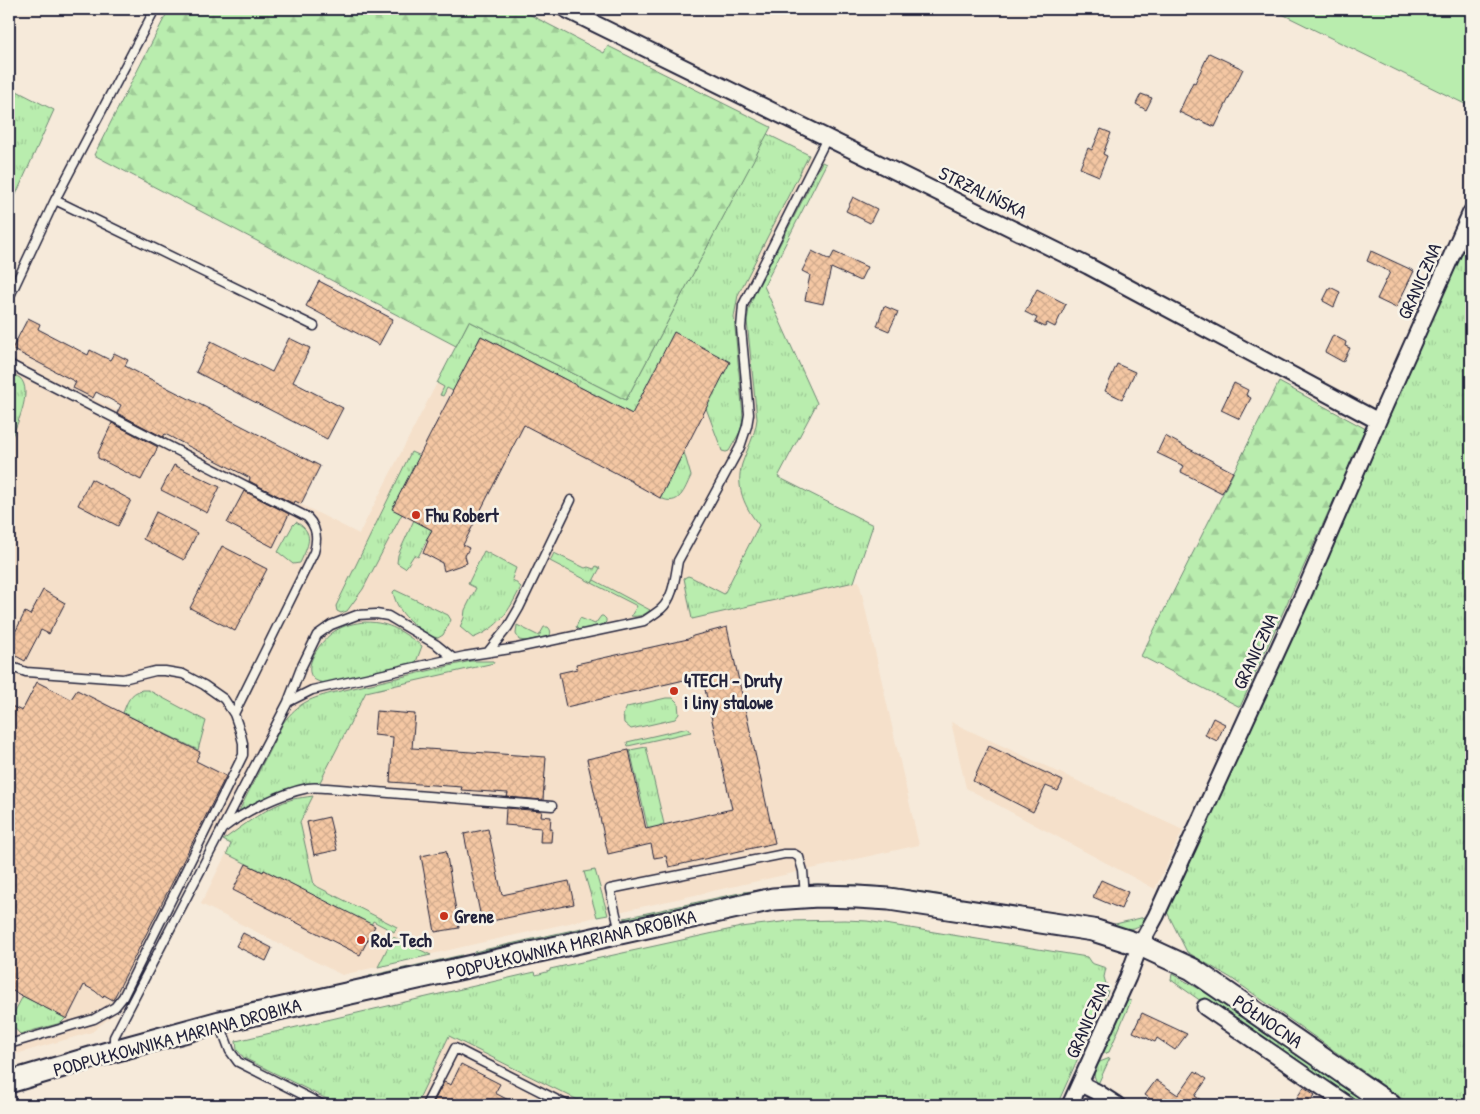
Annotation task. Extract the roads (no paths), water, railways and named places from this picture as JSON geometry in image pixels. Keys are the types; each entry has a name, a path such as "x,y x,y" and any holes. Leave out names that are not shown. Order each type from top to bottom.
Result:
{"main road":[{"name":"PODPUŁKOWNIKA MARIANA DROBIKA","path":"9,1082 220,1022 773,899 857,897 889,899 1092,930 1140,945"},
{"name":"PÓŁNOCNA","path":"1140,945 1192,969 1390,1105"}],"street":[{"name":"STRZALIŃSKA","path":"573,10 827,138 1088,266 1378,421"},
{"name":"GRANICZNA","path":"1070,1105 1132,969 1140,945 1156,916 1303,595 1471,212"},
{"name":"PÓŁNOCNA","path":"1205,1007 1348,1105"},
{"path":"1081,1084 1117,1105"}],"lane":[{"path":"9,298 55,200 155,9"},
{"path":"288,702 312,690 453,658 517,648 644,620 661,609 669,599 678,561 740,448 747,426 749,414 741,328 743,305 827,138"},
{"path":"55,200 314,326"},
{"path":"9,364 306,517 312,523 316,531 317,540 314,552 234,714"},
{"path":"488,652 508,627 519,608 571,500"},
{"path":"114,1051 114,1037 288,702 301,668 317,635 331,625 357,615 376,614 388,616 437,645 453,658"},
{"path":"9,666 26,672 123,679 155,671 183,674 204,684 224,699 234,714 243,743 242,756 123,997 115,1007 94,1019 9,1044"},
{"path":"220,830 253,809 287,794 309,788 552,806"},
{"path":"620,932 610,889 784,854 799,856 804,871 805,897"},
{"path":"220,1022 230,1051 238,1062 323,1105"},
{"path":"426,1105 455,1048 567,1105"}],"place":[{"name":"Fhu Robert","path":"416,515"},
{"name":"4TECH - Druty i liny stalowe","path":"674,691"},
{"name":"Grene","path":"444,916"},
{"name":"Rol-Tech","path":"361,940"}]}
